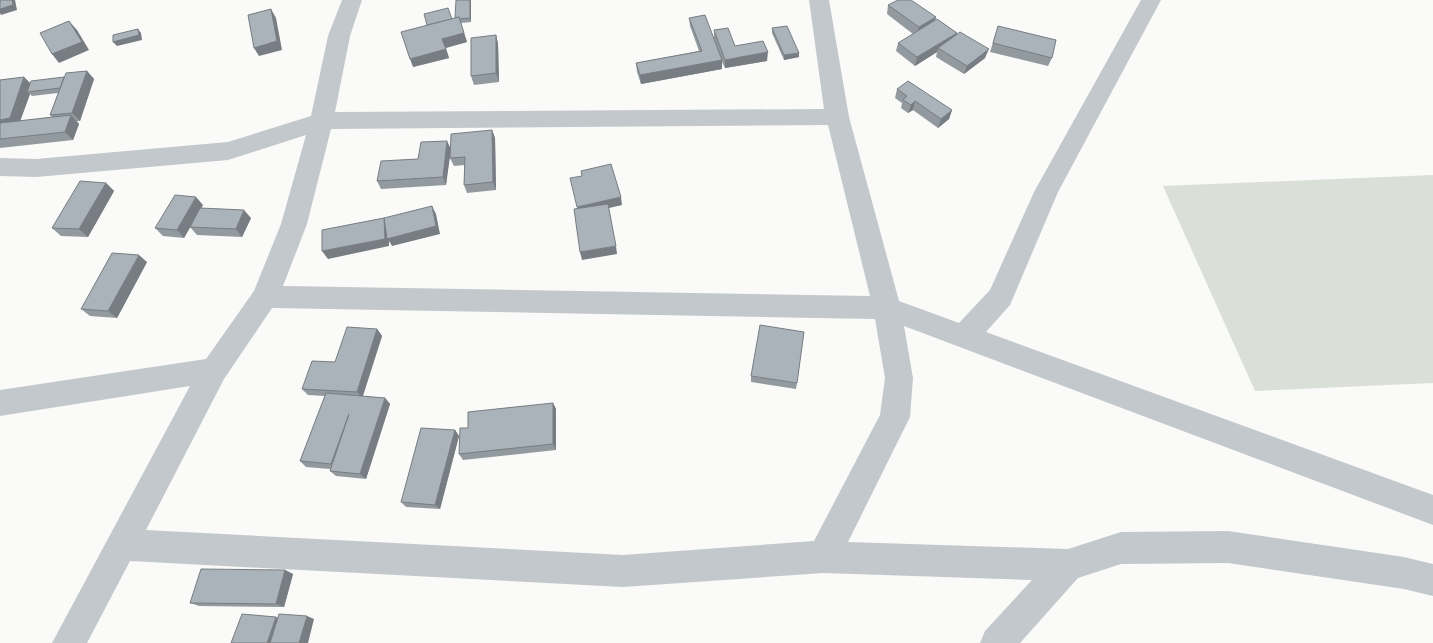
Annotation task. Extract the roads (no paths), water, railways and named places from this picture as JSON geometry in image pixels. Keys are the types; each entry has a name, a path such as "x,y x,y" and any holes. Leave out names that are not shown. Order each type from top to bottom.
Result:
{"street":[{"path":"69,643 123,545 214,370 265,297 294,224 322,121 339,36 352,0"},
{"path":"820,0 837,117 886,308 899,378 895,417 823,557"},
{"path":"964,337 1000,297 1046,192 1151,0"},
{"path":"0,167 36,168 228,151 322,121 837,117"},
{"path":"265,297 886,308 1433,510"},
{"path":"0,403 214,370"},
{"path":"123,545 623,571 823,557 1068,565 1122,548 1228,547 1404,573 1433,580"},
{"path":"997,643 1068,565"}]}
